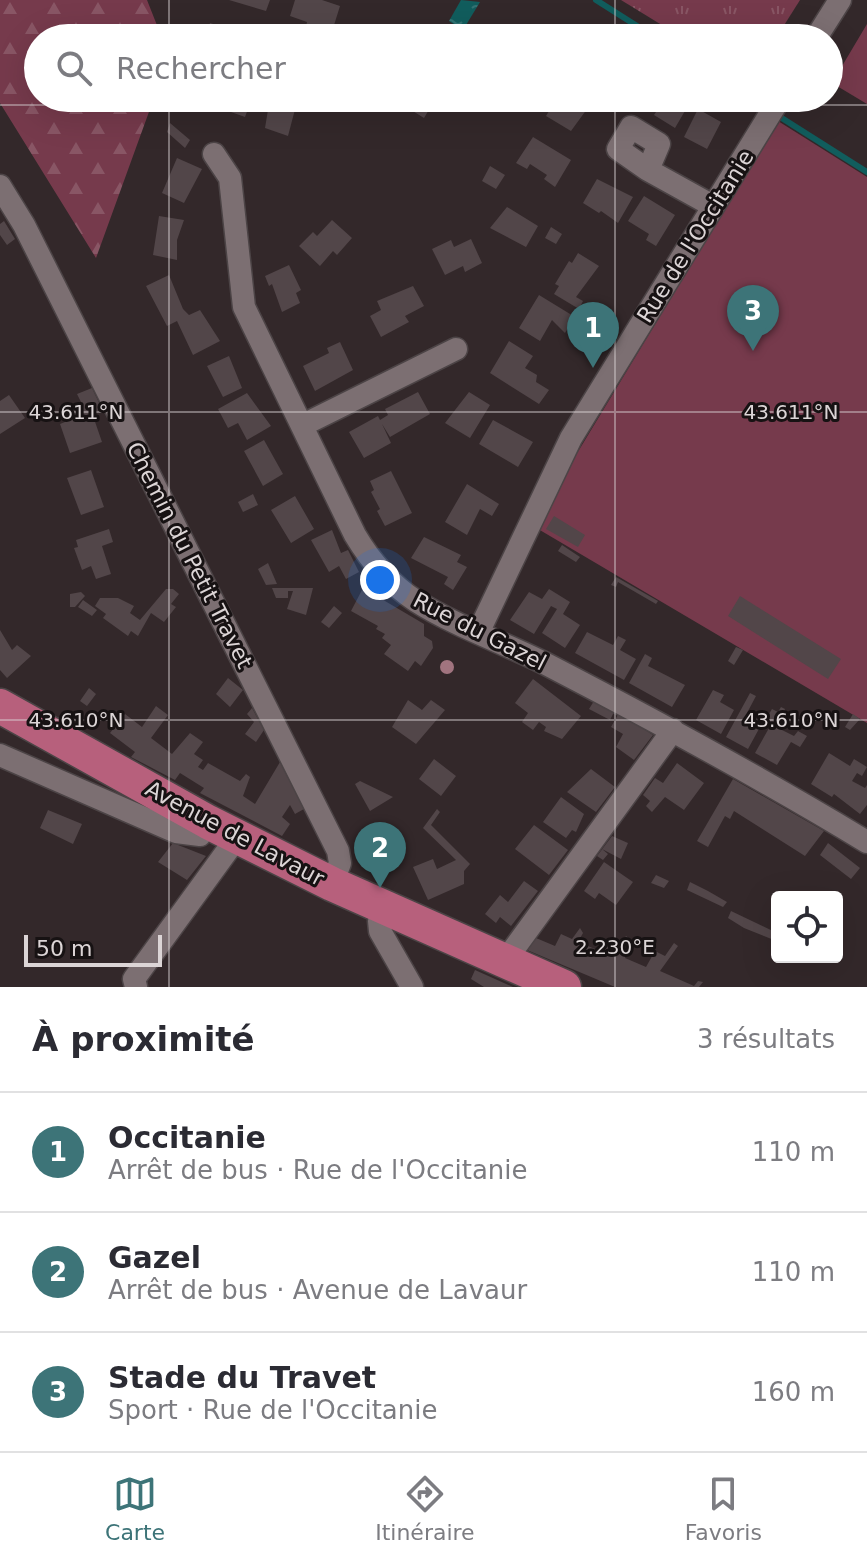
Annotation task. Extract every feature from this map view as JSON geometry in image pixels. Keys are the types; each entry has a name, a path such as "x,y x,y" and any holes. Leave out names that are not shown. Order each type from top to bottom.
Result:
{"main road":[{"name":"Avenue de Lavaur","path":"0,706 223,829 332,884 564,987"}],"street":[{"path":"825,24 840,0"},
{"name":"Rue de l'Occitanie","path":"479,631 571,438 772,112"},
{"name":"Rue du Gazel","path":"214,154 230,178 244,307 370,559 392,583 418,602 673,730 867,842"},
{"path":"648,170 713,206"},
{"name":"Chemin du Petit Travet","path":"0,186 24,225 338,851 340,863 332,884"},
{"path":"303,425 456,349"},
{"path":"505,961 673,730"},
{"path":"0,755 176,832 200,835 223,829"},
{"path":"133,984 223,829"},
{"path":"385,909 379,921 380,931 412,987"}],"green space":[{"path":"0,0 147,0 156,24 24,24 24,112 149,112 96,258 0,103"},
{"path":"621,0 800,0 785,24 660,24"},
{"path":"867,24 867,104 843,90 843,64"},
{"path":"778,121 867,177 867,723 533,526"}],"water":[{"path":"461,0 480,2 467,24 449,21"}],"building":[{"path":"229,0 270,0 266,11"},
{"path":"295,0 322,0 340,6 334,24 307,24 290,16"},
{"path":"268,112 294,112 288,136 265,128"},
{"path":"548,112 585,112 571,131 546,116"},
{"path":"656,112 684,112 675,128 654,115"},
{"path":"696,112 703,112 721,122 707,149 684,137"},
{"path":"170,123 190,140 185,148 167,132"},
{"path":"533,137 571,160 555,187 544,179 547,175 530,164 527,169 516,163"},
{"path":"177,158 202,169 184,203 162,193"},
{"path":"490,166 505,175 496,189 482,181"},
{"path":"597,179 633,197 618,223 583,203"},
{"path":"644,196 675,215 656,246 646,240 649,234 628,221"},
{"path":"507,207 538,226 526,247 490,228"},
{"path":"159,216 184,220 177,240 177,260 153,255"},
{"path":"332,220 352,238 337,255 333,251 320,266 299,246 313,232 317,236"},
{"path":"4,221 15,239 7,245 0,235 0,224"},
{"path":"551,227 562,234 556,244 545,238"},
{"path":"471,239 482,263 465,272 463,266 445,275 432,249 451,240 454,247"},
{"path":"578,253 599,266 576,297 583,301 579,309 554,294 559,286 555,284 569,261 572,263"},
{"path":"289,265 301,290 296,293 300,303 282,312 272,284 269,286 265,276"},
{"path":"169,275 183,309 189,315 200,310 220,341 193,355 177,321 167,326 146,286"},
{"path":"413,286 424,306 405,316 409,322 381,337 370,316 381,310 377,301"},
{"path":"539,295 575,317 565,333 552,320 540,341 519,328"},
{"path":"509,341 533,356 525,368 537,375 536,382 549,390 539,404 490,373"},
{"path":"340,342 353,370 315,391 303,366 329,353 327,348"},
{"path":"229,356 242,388 223,397 207,366"},
{"path":"92,388 102,409 92,413 102,442 70,453 60,424 70,420 67,411 83,406 77,394"},
{"path":"418,392 430,414 390,437 382,424 391,443 364,458 349,432 378,416 380,420 388,415 385,409"},
{"path":"469,392 490,405 470,438 445,423"},
{"path":"247,393 271,426 247,440 238,423 228,428 218,409"},
{"path":"9,395 25,418 0,434 0,401"},
{"path":"493,420 533,442 518,467 479,444"},
{"path":"264,440 283,474 263,486 244,451"},
{"path":"91,470 104,507 81,515 67,478"},
{"path":"391,471 412,513 385,526 377,511 380,509 371,492 374,490 370,481"},
{"path":"467,484 499,504 492,516 480,509 467,535 445,522"},
{"path":"253,494 258,505 243,512 238,502"},
{"path":"295,496 314,529 291,543 271,510"},
{"path":"554,516 585,535 578,547 546,529"},
{"path":"109,529 113,542 102,546 111,574 96,579 91,566 82,570 74,548 78,547 76,540"},
{"path":"332,530 341,553 348,550 359,572 346,579 339,566 329,572 311,540"},
{"path":"424,537 461,555 457,562 467,567 453,590 444,584 448,577 411,558"},
{"path":"562,545 580,557 576,562 558,551"},
{"path":"268,563 277,584 266,585 258,569"},
{"path":"616,577 658,601 656,604 618,582 616,587 611,585"},
{"path":"272,588 313,588 306,615 287,609 293,591 288,591 288,598 276,598"},
{"path":"363,588 424,624 424,636 432,641 433,648 421,666 415,661 408,671 384,654 391,645 382,638 385,634 376,629 378,626 351,611"},
{"path":"166,589 173,589 179,594 171,604 176,607 164,622 151,613 138,636 131,631 128,636 103,618 106,614 95,606 100,598 118,598 134,606 130,613 140,620"},
{"path":"549,589 570,602 563,614 580,625 565,648 542,633 557,609 551,606 534,634 510,620 529,592 542,599"},
{"path":"81,592 85,596 75,607 70,607 70,594"},
{"path":"740,596 841,659 828,679 728,616"},
{"path":"83,600 97,610 92,616 78,607"},
{"path":"334,606 342,613 329,628 321,622"},
{"path":"0,630 12,650 17,645 31,656 7,678 0,670"},
{"path":"587,632 613,645 618,636 626,640 620,650 636,659 624,680 575,653"},
{"path":"736,647 743,650 734,665 728,661"},
{"path":"645,654 652,658 648,666 685,685 672,707 629,683"},
{"path":"228,678 243,690 230,707 216,694"},
{"path":"533,679 581,716 562,739 544,731 546,727 539,722 533,730 522,722 528,713 515,703"},
{"path":"89,688 96,694 87,706 80,701"},
{"path":"713,690 724,695 720,702 734,710 721,734 696,720"},
{"path":"750,693 756,696 747,713 756,719 753,723 760,727 748,749 726,737"},
{"path":"408,700 422,710 431,700 445,710 416,744 392,727"},
{"path":"594,701 614,712 610,720 589,709"},
{"path":"156,706 168,715 151,738 172,754 190,733 203,742 194,754 203,760 198,767 203,770 208,763 240,781 246,774 250,777 243,796 255,804 280,762 304,809 295,814 290,805 282,817 290,824 282,836 200,793 204,788 180,773 175,780 131,757 135,752 110,733 125,714 142,727"},
{"path":"781,707 785,709 778,728 794,736 798,731 807,736 800,747 791,742 777,765 755,753 769,728 763,724 772,709 778,712"},
{"path":"252,708 264,730 256,742 245,734 254,722 247,714"},
{"path":"619,713 653,735 634,760 616,747 623,734 611,727"},
{"path":"853,714 860,719 850,730 845,727"},
{"path":"829,753 850,766 854,759 867,767 862,776 857,773 852,781 865,788 867,785 867,805 860,814 834,794 832,797 811,784"},
{"path":"434,759 456,776 441,796 419,779"},
{"path":"677,763 704,783 684,810 665,797 652,812 646,806 650,801 643,795 655,778 663,783"},
{"path":"591,769 615,787 596,812 567,792"},
{"path":"733,779 824,831 805,856 734,811 730,819 725,816 708,847 697,841"},
{"path":"360,781 393,797 370,811 355,784"},
{"path":"561,797 584,814 576,832 572,830 566,838 543,822"},
{"path":"437,809 440,812 431,825 470,864 464,871 464,884 428,900 413,867 433,859 437,869 456,860 423,828"},
{"path":"48,810 82,824 73,844 40,828"},
{"path":"534,825 568,850 549,875 515,849"},
{"path":"612,836 628,843 621,859 602,849"},
{"path":"173,843 206,856 187,880 158,862"},
{"path":"828,843 860,868 851,879 820,855"},
{"path":"602,849 608,854 603,860 597,856"},
{"path":"604,862 633,882 616,905 599,893 595,899 584,891"},
{"path":"656,875 669,881 664,888 651,883"},
{"path":"524,881 538,891 511,926 500,917 496,923 485,914 500,895 508,902"},
{"path":"690,882 727,902 723,907 687,890"},
{"path":"731,911 771,930 771,939 744,928 728,918"},
{"path":"580,928 583,933 578,942 600,951 606,945 615,954 626,936 632,941 625,958 646,967 655,951 665,956 674,943 678,946 660,971 694,986 698,981 703,982 699,987 615,987 527,950 536,938 555,946 561,934 572,939"},
{"path":"475,970 513,987 484,987 471,979"}],"waterway":[{"path":"596,0 634,24"},
{"path":"777,115 867,172"}],"place":[{"name":"Stade du Travet","path":"753,351"},
{"name":"Occitanie","path":"593,368"},
{"name":"Gazel","path":"380,888"}]}
